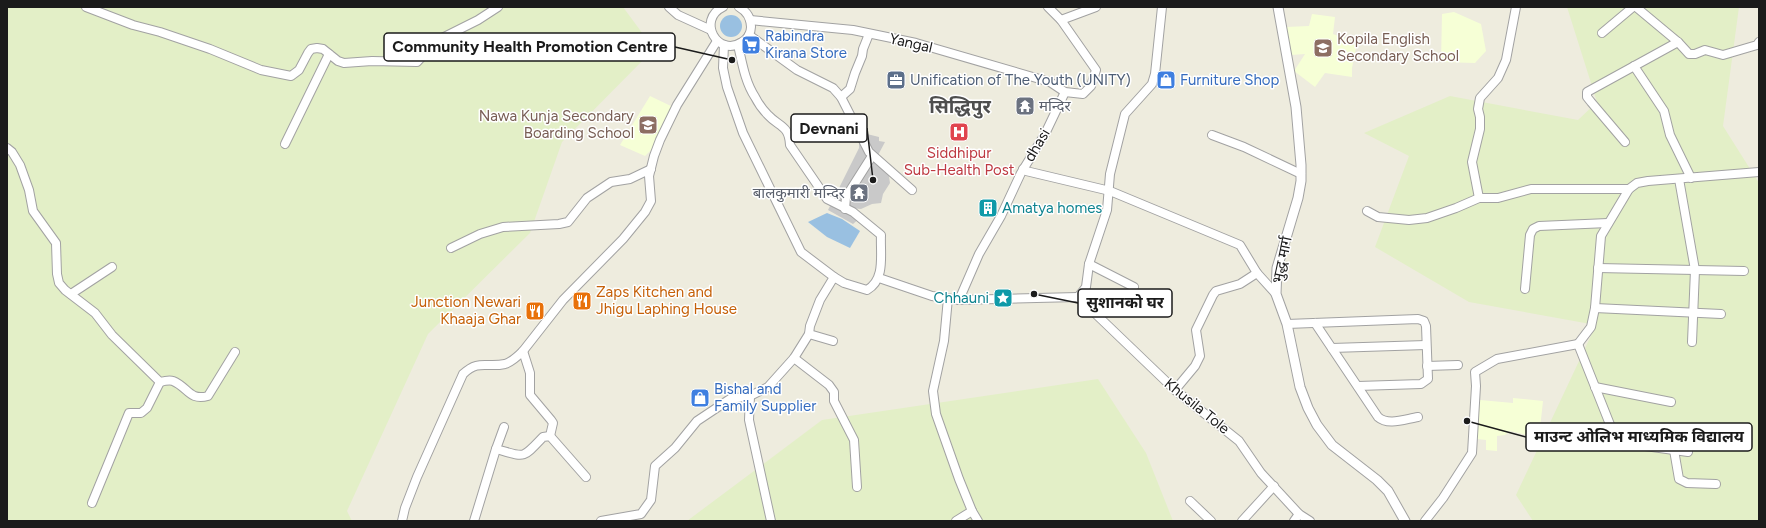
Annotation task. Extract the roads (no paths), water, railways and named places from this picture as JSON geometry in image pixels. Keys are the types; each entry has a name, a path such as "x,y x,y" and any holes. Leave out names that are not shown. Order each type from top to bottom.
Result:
{"street":[{"path":"86,7 133,25 160,32 261,70 291,76 296,73 312,49 317,48 323,49 328,54 344,63 372,61 414,63 417,62 438,40 487,16 498,7"},
{"path":"668,7 678,15 711,30 721,43 723,68 727,87 743,133 801,252 834,277 867,290 874,286 879,278 882,254 881,235 853,212 827,199 824,195 790,145 786,128 768,116 755,97 742,65 738,44"},
{"path":"721,43 738,44 744,41 749,35 751,28 748,14 739,7"},
{"path":"1048,7 1061,20 1096,70 1091,86 1083,94 1065,92"},
{"path":"1061,20 1096,7"},
{"path":"879,278 932,296 959,300 1078,297 1086,287 1089,264 1107,210 1110,191 1110,174 1125,114 1152,84 1155,74 1162,7"},
{"name":"भुद्ध मार्ग","path":"1278,7 1296,107 1301,174 1298,198 1277,268 1276,294 1279,298 1287,324 1300,387 1317,425 1332,445 1377,480 1388,491 1405,521"},
{"path":"1479,198 1472,162 1480,129 1478,109 1480,98 1498,78 1506,60 1516,7"},
{"path":"1602,33 1633,7"},
{"path":"1636,7 1678,42 1689,54 1695,54 1705,50 1723,55 1757,44 1759,42"},
{"path":"711,30 712,18 720,8"},
{"name":"Yangal","path":"750,20 853,30 916,43 1050,82 1065,92"},
{"path":"841,97 850,89 868,34"},
{"path":"749,35 792,66 833,88 841,97 872,156 912,190"},
{"path":"1625,142 1587,97 1587,92 1678,42"},
{"path":"402,521 404,508 463,374 470,367 478,364 506,364 523,351 563,300 623,239 645,212 651,201 649,176 654,156 677,105 721,43"},
{"path":"285,144 328,54"},
{"path":"1634,66 1664,111 1670,135 1691,178"},
{"name":"dhasi","path":"959,300 966,282 1023,169 1045,134 1065,92"},
{"path":"1212,135 1244,147 1301,174"},
{"path":"7,148 12,152 20,165 29,190 33,211 56,243 57,274 59,282 71,294 95,313 112,335 160,382 173,381 194,397 202,398 208,396 235,352"},
{"path":"845,209 846,197 872,156"},
{"path":"451,248 480,234 503,227 559,224 568,222 587,198 611,182 630,179 651,169"},
{"path":"1023,169 1026,171 1110,191 1240,245 1256,273 1276,294"},
{"path":"1426,521 1472,453 1476,386 1475,372 1497,359 1578,344 1590,327 1594,308 1601,236 1629,189 1637,183 1648,181 1759,172"},
{"path":"1679,179 1695,270 1692,342"},
{"path":"1366,211 1378,217 1409,220 1427,218 1479,198 1498,198 1531,189 1629,189"},
{"path":"1525,290 1530,236 1533,229 1539,226 1608,223"},
{"path":"1089,264 1134,287"},
{"path":"71,294 112,267"},
{"path":"1598,268 1744,271"},
{"path":"1175,390 1195,366 1200,356 1196,330 1213,295 1216,291 1240,284 1256,273"},
{"path":"601,521 642,514 651,500 655,466 675,448 697,421 730,399 750,396 768,387 794,358 809,334 810,326 820,300 834,277"},
{"name":"Khusila Tole","path":"1078,297 1175,390 1239,441 1261,473 1299,514 1310,521"},
{"path":"948,298 944,341 933,391 936,414 972,511 978,521"},
{"path":"1594,308 1721,314"},
{"path":"1287,324 1418,319 1424,321 1426,326 1428,379 1421,384 1358,386"},
{"path":"1315,323 1382,421 1387,422 1418,417"},
{"path":"809,334 833,341"},
{"path":"1578,344 1611,428 1617,438 1624,443 1688,452"},
{"path":"1332,348 1426,345"},
{"path":"523,351 530,372 530,395 551,420 550,436"},
{"path":"794,358 829,385 834,392 834,401 854,440 857,487"},
{"path":"1427,366 1458,365"},
{"path":"92,503 129,413 141,413 147,408 160,382"},
{"path":"1595,387 1671,402"},
{"path":"750,396 749,420 771,521"},
{"path":"474,521 504,427"},
{"path":"496,449 521,456 526,455 543,437 550,436"},
{"path":"550,436 586,477"},
{"path":"1674,450 1679,479 1687,483 1716,484"},
{"path":"1242,521 1274,486"},
{"path":"1190,501 1211,521"},
{"path":"956,521 972,511"},
{"path":"1294,521 1299,514"}],"water":[{"path":"731,15 739,18 742,26 739,34 731,37 723,34 720,26 723,18"},
{"path":"827,213 842,219 860,231 850,248 827,237 808,222"}],"place":[{"name":"Rabindra Kirana Store","path":"751,45"},
{"name":"Kopila English Secondary School","path":"1323,48"},
{"name":"Community Health Promotion Centre","path":"732,60"},
{"name":"Unification of The Youth (UNITY)","path":"896,80"},
{"name":"Furniture Shop","path":"1166,80"},
{"name":"मन्दिर","path":"1025,106"},
{"name":"Nawa Kunja Secondary Boarding School","path":"648,125"},
{"name":"Siddhipur Sub-Health Post","path":"959,132"},
{"name":"Devnani","path":"873,180"},
{"name":"बालकुमारी मन्दिर","path":"859,193"},
{"name":"Amatya homes","path":"988,208"},
{"name":"सुशानको घर","path":"1034,294"},
{"name":"Chhauni","path":"1003,298"},
{"name":"Zaps Kitchen and Jhigu Laphing House","path":"582,301"},
{"name":"Junction Newari Khaaja Ghar","path":"535,311"},
{"name":"Bishal and Family Supplier","path":"700,398"},
{"name":"माउन्ट ओलिभ माध्यमिक विद्यालय","path":"1467,421"}],"district":[{"name":"सिद्धिपुर","path":"960,106"}]}
